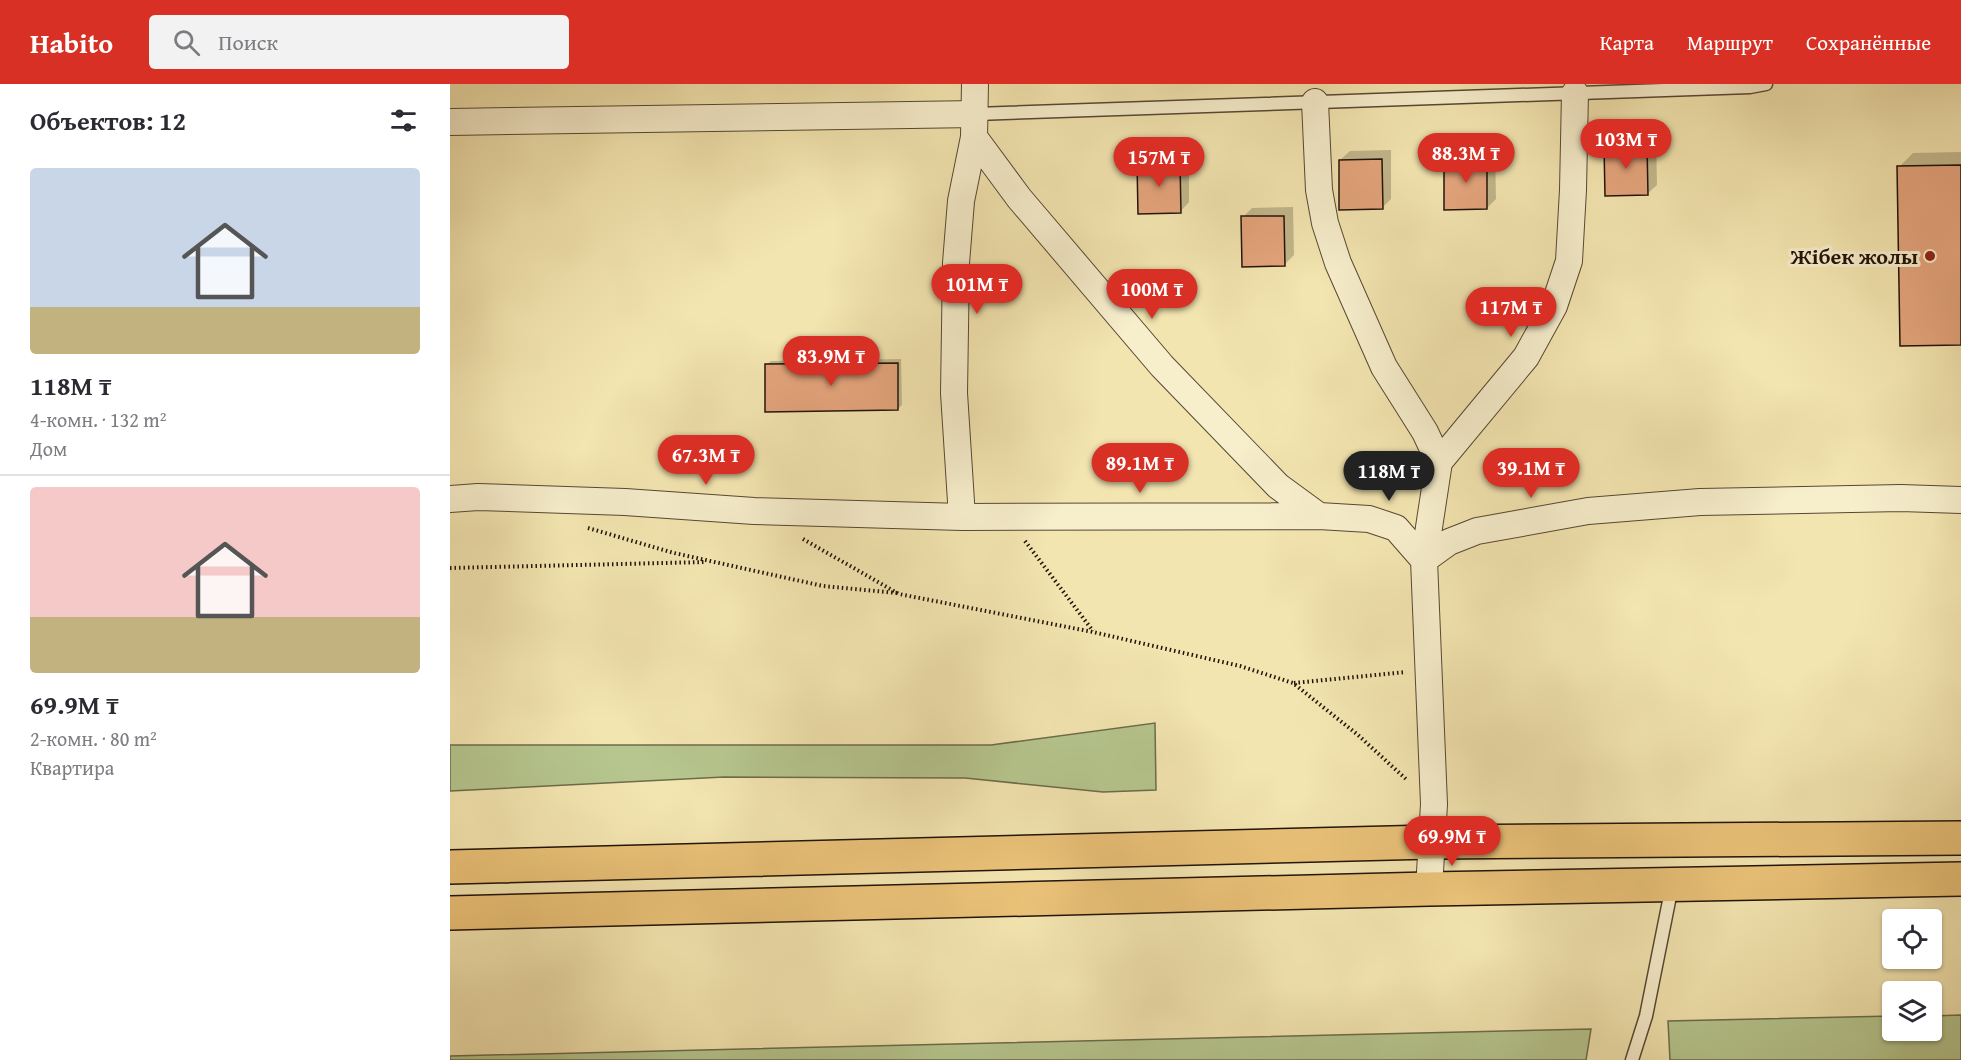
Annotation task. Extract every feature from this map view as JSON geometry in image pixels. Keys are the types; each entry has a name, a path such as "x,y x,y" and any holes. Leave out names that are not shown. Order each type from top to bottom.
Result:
{"highway":[{"path":"450,867 1431,843 1961,838"},
{"path":"450,913 1429,889 1961,879"}],"street":[{"path":"962,517 954,393 956,263 961,201 975,125 975,84"},
{"path":"1429,889 1434,804 1424,560 1439,462 1526,357 1554,306 1569,261 1574,190 1575,93"},
{"path":"1316,102 1319,190 1325,223 1338,262 1384,367 1425,432 1439,462"},
{"path":"450,122 975,125"},
{"path":"975,125 1019,198 1162,366 1278,486 1319,516"},
{"path":"450,499 478,497 625,502 754,511 962,517 1319,516 1369,519 1396,528 1424,560"},
{"path":"1424,560 1449,542 1477,531 1588,511 1700,502 1901,498 1961,500"}],"lane":[{"path":"975,125 1316,102 1750,87 1766,84"},
{"path":"1632,1060 1646,1016 1672,885"}],"path":[{"path":"1006,516 1094,632"},
{"path":"582,526 713,562 823,586 899,594 1094,632 1240,666 1293,683 1358,735 1434,804"},
{"path":"795,535 899,594"},
{"path":"450,568 713,562"},
{"path":"1293,683 1428,669"}],"green space":[{"path":"1155,723 1156,790 1103,792 965,778 724,777 450,791 450,745 991,745"},
{"path":"1961,1015 1961,1060 1670,1060 1668,1021 1882,1016 1882,1041 1942,1041 1942,1016"},
{"path":"1591,1029 1586,1060 450,1060 450,1056"}],"building":[{"path":"1647,145 1648,195 1605,196 1604,146"},
{"path":"1382,159 1383,209 1339,210 1339,160"},
{"path":"1487,159 1487,209 1444,210 1444,160"},
{"path":"1137,163 1180,163 1181,213 1138,214"},
{"name":"Жібек жолы","path":"1961,165 1961,345 1900,346 1897,166"},
{"path":"1241,216 1284,216 1285,266 1242,267"},
{"path":"898,363 898,410 765,412 765,364"}],"place":[{"name":"Жібек жолы","path":"1930,256"}]}
